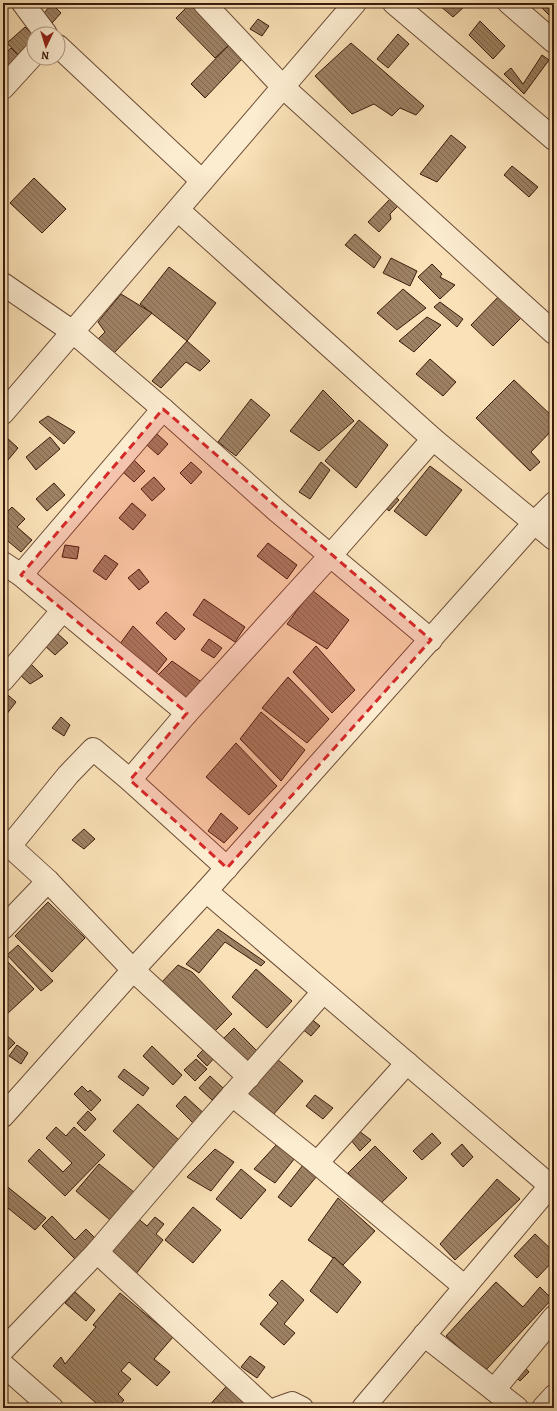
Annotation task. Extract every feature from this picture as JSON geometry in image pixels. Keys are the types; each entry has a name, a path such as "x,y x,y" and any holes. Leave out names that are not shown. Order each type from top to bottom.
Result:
{"street":[{"path":"23,3 40,26"},
{"path":"204,3 283,87 554,333"},
{"path":"3,413 355,3"},
{"path":"394,3 554,139"},
{"path":"509,3 554,42"},
{"path":"66,54 202,181"},
{"path":"3,88 26,63"},
{"path":"178,210 433,439 554,539"},
{"path":"3,284 73,332 276,510 430,640"},
{"path":"21,575 163,410"},
{"path":"130,780 187,713 330,556 433,439"},
{"path":"3,1116 133,970 227,868 535,522 554,503"},
{"path":"3,563 21,575 187,713"},
{"path":"3,680 63,610"},
{"path":"227,868 130,780 93,749 6,843 48,881 133,970 248,1076"},
{"path":"3,928 48,881"},
{"path":"206,891 552,1188 465,1286 363,1408"},
{"path":"3,1350 97,1252 248,1076 323,992"},
{"path":"317,1163 407,1063"},
{"path":"232,1095 317,1163 465,1286"},
{"path":"97,1252 266,1408"},
{"path":"494,1390 554,1317"},
{"path":"424,1335 517,1408"},
{"path":"3,1365 52,1408"},
{"path":"543,1408 554,1396"},
{"path":"278,1408 292,1403 302,1408"}],"highlighted area":[{"path":"163,409 431,640 227,868 130,780 187,713 21,575"}],"building":[{"path":"191,3 196,3 229,45 215,58 176,18"},
{"path":"441,3 459,3 464,7 453,17 439,5"},
{"path":"537,3 554,3 554,20"},
{"path":"52,4 61,13 52,23 43,14"},
{"path":"258,19 269,26 262,36 250,29"},
{"path":"480,21 505,46 493,59 469,35"},
{"path":"25,27 26,28 26,53 21,58 7,43"},
{"path":"398,34 409,44 388,68 377,59"},
{"path":"351,43 424,106 416,115 400,108 392,116 374,104 352,114 315,76"},
{"path":"229,45 243,58 205,98 191,84"},
{"path":"11,48 21,58 10,68 3,60 3,55"},
{"path":"542,55 549,60 524,94 504,74 511,68 523,84"},
{"path":"451,135 466,147 437,182 420,174"},
{"path":"512,166 538,187 529,197 504,175"},
{"path":"34,178 66,209 42,233 10,203"},
{"path":"390,199 398,206 390,214 391,219 379,232 368,222"},
{"path":"355,234 381,257 374,268 345,245"},
{"path":"391,258 417,271 410,286 383,273"},
{"path":"432,264 442,274 440,277 455,285 440,299 418,277"},
{"path":"169,267 216,303 187,341 140,304"},
{"path":"403,289 426,308 397,330 377,313"},
{"path":"121,294 152,313 114,353 98,339 105,332 98,322"},
{"path":"501,294 524,315 493,346 471,325"},
{"path":"440,302 463,319 457,327 434,307"},
{"path":"427,317 441,325 414,352 399,341"},
{"path":"187,341 210,361 200,371 186,362 161,388 152,381"},
{"path":"430,359 456,382 443,396 416,374"},
{"path":"514,380 554,418 554,428 531,452 540,462 530,471 476,418"},
{"path":"323,390 354,421 319,451 290,431"},
{"path":"251,399 270,415 236,456 218,442"},
{"path":"48,416 75,432 64,444 39,422"},
{"path":"359,420 388,445 356,488 325,461"},
{"path":"157,434 168,444 158,455 147,445"},
{"path":"5,436 18,448 3,466 3,439"},
{"path":"50,437 60,449 36,470 26,457"},
{"path":"134,460 145,471 134,482 123,472"},
{"path":"191,462 202,472 191,484 180,473"},
{"path":"321,462 330,470 310,499 299,492"},
{"path":"430,466 462,490 426,536 394,511"},
{"path":"154,477 165,489 152,501 141,489"},
{"path":"54,483 65,495 47,511 36,499"},
{"path":"390,491 399,500 389,511 379,502"},
{"path":"132,503 146,515 133,530 119,518"},
{"path":"12,507 25,519 17,527 32,540 21,552 3,537 3,516"},
{"path":"268,543 297,565 287,579 257,556"},
{"path":"65,545 79,547 77,559 62,557"},
{"path":"105,555 118,564 106,580 93,571"},
{"path":"139,569 149,582 139,590 128,578"},
{"path":"312,590 349,620 327,649 287,624"},
{"path":"204,599 245,627 235,642 193,615"},
{"path":"166,612 185,629 175,640 156,623"},
{"path":"133,626 167,659 153,677 117,648"},
{"path":"57,633 68,643 55,655 44,645"},
{"path":"209,639 222,648 214,658 201,650"},
{"path":"316,646 355,690 332,713 293,672"},
{"path":"172,661 203,683 186,703 155,678"},
{"path":"29,662 43,676 30,684 20,675"},
{"path":"288,677 329,719 307,743 262,708"},
{"path":"3,691 16,702 6,715 3,713"},
{"path":"261,712 305,750 281,781 240,739"},
{"path":"61,717 70,725 64,736 52,728"},
{"path":"236,743 277,786 249,815 206,777"},
{"path":"221,813 238,828 224,843 208,831"},
{"path":"84,829 95,839 84,849 72,840"},
{"path":"48,902 85,938 52,972 15,936"},
{"path":"218,929 265,962 261,966 225,942 199,973 186,964"},
{"path":"18,945 53,981 41,991 7,955"},
{"path":"5,959 34,989 6,1015 3,1011 3,961"},
{"path":"178,965 192,972 232,1014 211,1035 159,985"},
{"path":"256,969 292,1001 267,1028 232,997"},
{"path":"310,1018 320,1026 311,1036 301,1028"},
{"path":"234,1028 258,1052 248,1062 224,1038"},
{"path":"3,1032 15,1043 3,1055"},
{"path":"17,1045 28,1053 21,1064 9,1056"},
{"path":"152,1046 182,1075 173,1085 143,1056"},
{"path":"206,1047 216,1056 207,1066 197,1056"},
{"path":"196,1059 207,1069 195,1081 184,1070"},
{"path":"277,1059 303,1081 272,1116 247,1094"},
{"path":"124,1069 149,1088 143,1096 118,1077"},
{"path":"210,1076 223,1088 212,1100 199,1088"},
{"path":"82,1086 88,1092 90,1090 101,1100 91,1111 74,1094"},
{"path":"315,1095 333,1108 323,1119 306,1106"},
{"path":"185,1096 209,1118 198,1128 176,1106"},
{"path":"138,1104 179,1140 154,1168 113,1131"},
{"path":"88,1111 96,1119 85,1131 77,1123"},
{"path":"56,1127 66,1136 74,1127 105,1155 65,1196 28,1161 39,1149 63,1172 72,1163 46,1138"},
{"path":"359,1131 371,1140 360,1151 350,1139"},
{"path":"432,1133 441,1143 422,1160 413,1151"},
{"path":"277,1144 295,1158 275,1183 254,1169"},
{"path":"462,1144 473,1157 463,1167 451,1154"},
{"path":"375,1146 407,1178 379,1205 348,1173"},
{"path":"215,1149 234,1162 211,1191 187,1177"},
{"path":"99,1164 140,1197 116,1225 76,1191"},
{"path":"303,1165 317,1176 291,1207 278,1197"},
{"path":"241,1169 266,1190 241,1219 216,1199"},
{"path":"497,1179 520,1199 455,1260 440,1244"},
{"path":"4,1184 46,1218 35,1230 3,1204"},
{"path":"338,1198 375,1231 343,1265 308,1240"},
{"path":"193,1207 221,1230 193,1263 165,1240"},
{"path":"52,1216 75,1240 86,1229 98,1241 77,1261 42,1226"},
{"path":"136,1217 147,1226 155,1217 164,1224 156,1234 163,1240 135,1275 107,1252"},
{"path":"535,1234 554,1252 554,1260 537,1278 514,1256"},
{"path":"334,1257 361,1282 337,1313 310,1291"},
{"path":"282,1280 304,1300 284,1324 295,1333 284,1345 260,1324 278,1303 269,1295"},
{"path":"496,1282 523,1307 540,1287 552,1299 485,1371 446,1336"},
{"path":"75,1292 95,1310 86,1321 65,1303"},
{"path":"120,1293 173,1337 154,1359 170,1372 157,1386 129,1362 121,1371 131,1379 118,1394 124,1400 117,1408 102,1408 53,1366 61,1357 65,1364 96,1327 93,1325"},
{"path":"250,1356 265,1367 257,1378 241,1367"},
{"path":"523,1365 529,1372 520,1381 513,1374"},
{"path":"232,1380 257,1408 207,1408"}]}
